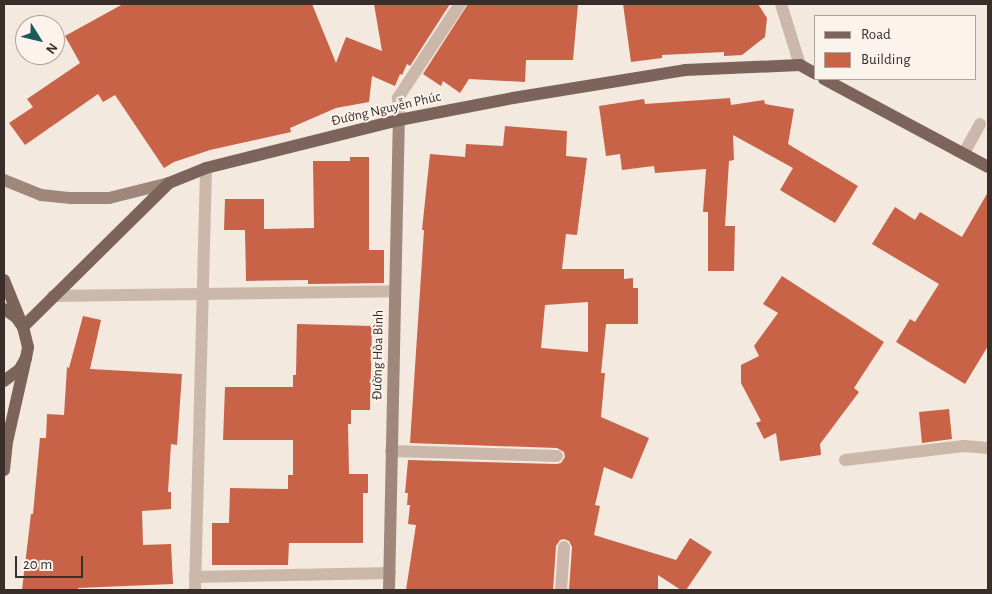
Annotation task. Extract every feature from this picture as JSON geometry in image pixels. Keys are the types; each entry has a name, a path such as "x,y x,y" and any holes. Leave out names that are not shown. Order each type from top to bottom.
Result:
{"main road":[{"name":"Đường Nguyễn Phúc","path":"23,326 169,183 206,168 399,120 513,98 686,70 800,65"},
{"path":"800,65 814,73"},
{"path":"826,80 917,130 964,152 988,167"},
{"path":"4,280 27,337 26,358 7,442 4,470"},
{"path":"4,310 16,317 23,326"},
{"path":"4,381 20,369 26,358"}],"street":[{"path":"399,120 398,98 460,4"},
{"path":"781,4 800,65"},
{"name":"Đường Hòa Bình","path":"389,590 399,120"},
{"path":"964,152 980,124"},
{"path":"195,590 206,168"},
{"path":"4,180 41,195 71,198 109,198 169,183"},
{"path":"54,296 395,291"},
{"path":"845,460 964,446 988,448"},
{"path":"391,451 557,456"},
{"path":"561,590 564,547"},
{"path":"195,577 390,573"}],"building":[{"path":"123,4 312,4 336,63 346,37 382,51 374,4 450,4 410,66 407,64 402,75 400,74 395,86 372,76 369,102 336,108 290,128 291,132 210,150 174,162 164,168 115,95 103,102 98,94 25,145 9,123 33,107 27,99 80,63 65,36"},
{"path":"468,4 578,4 573,60 526,60 525,82 469,79 460,93 443,81 441,86 423,74"},
{"path":"623,4 758,4 767,18 765,37 742,55 724,56 724,52 662,55 662,58 631,62"},
{"path":"730,98 731,105 764,100 765,104 794,109 788,144 858,186 835,223 780,190 793,168 733,135 734,160 729,161 725,226 735,226 734,271 708,271 708,212 703,212 706,169 655,173 654,166 622,170 620,154 606,156 599,106 644,99 645,104"},
{"path":"505,126 567,131 566,156 587,158 577,235 566,234 562,269 624,269 624,279 633,278 633,288 638,288 638,324 606,324 601,373 605,373 601,417 649,438 632,479 604,467 595,505 600,506 594,535 676,560 690,538 712,552 686,590 681,590 658,575 658,590 569,590 572,547 569,541 564,539 560,540 556,546 553,590 406,590 416,525 408,524 410,505 407,505 408,493 405,493 408,460 557,464 561,463 565,457 564,452 557,448 410,443 424,230 422,230 430,154 465,157 466,144 503,146","holes":["588,302 588,352 541,348 545,305"]},
{"path":"350,157 369,157 369,250 384,250 384,283 308,284 308,280 246,281 245,230 224,230 225,199 264,199 264,229 314,228 313,161 350,161"},
{"path":"988,192 988,346 965,384 896,342 910,319 915,322 939,284 872,244 895,207 915,220 920,212 962,237"},
{"path":"782,276 884,342 854,388 859,392 820,444 821,455 780,461 776,433 764,439 756,423 761,421 741,383 741,365 759,356 754,346 778,313 763,304"},
{"path":"83,316 101,320 90,369 182,374 177,445 171,444 168,492 171,492 171,509 142,511 143,545 171,544 173,584 78,588 78,590 22,590 31,514 33,514 40,438 46,438 47,414 64,415 67,367 69,368"},
{"path":"297,324 372,326 370,410 351,410 351,424 348,424 349,474 368,474 368,493 363,493 363,543 289,543 288,565 212,565 212,523 229,523 230,488 288,489 288,475 293,475 293,440 223,440 225,387 293,387 293,375 296,375"},
{"path":"949,409 952,439 922,443 919,412"}]}
